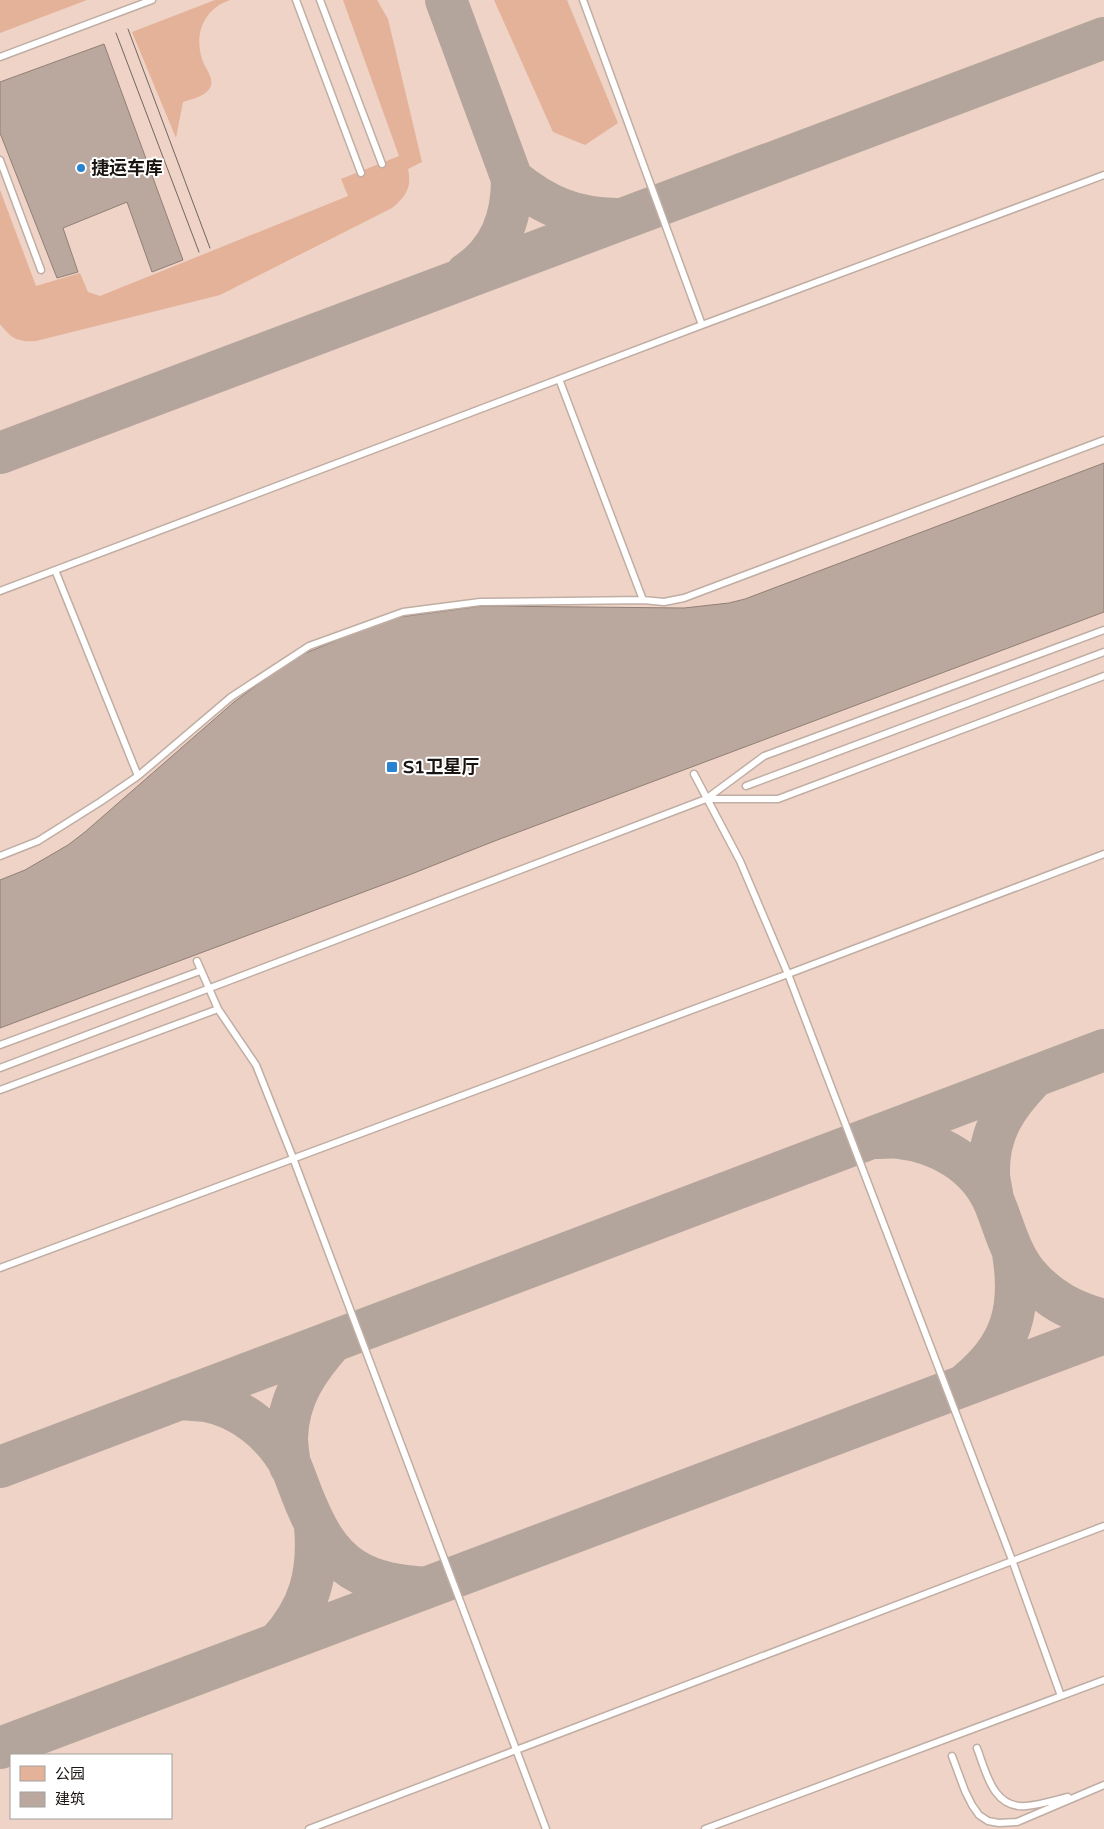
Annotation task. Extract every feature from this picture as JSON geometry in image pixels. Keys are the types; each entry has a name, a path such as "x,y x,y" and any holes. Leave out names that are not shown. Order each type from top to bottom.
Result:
{"lane":[{"path":"0,57 152,0"},
{"path":"296,0 361,173"},
{"path":"320,0 382,164"},
{"path":"583,0 702,325"},
{"path":"0,160 41,270"},
{"path":"0,591 1104,175"},
{"path":"559,379 643,600"},
{"path":"0,856 38,841 100,802 138,776 231,698 309,646 403,612 480,602 643,600 664,602 684,598 1104,440"},
{"path":"55,570 138,776"},
{"path":"0,1068 706,799 764,756 1104,630"},
{"path":"746,786 1104,652"},
{"path":"706,799 778,798 1104,676"},
{"path":"694,774 740,861 788,974 1012,1560 1061,1696"},
{"path":"0,1268 1104,854"},
{"path":"197,961 218,1009 256,1065 293,1158 546,1829"},
{"path":"0,1045 200,971"},
{"path":"0,1090 218,1009"},
{"path":"309,1829 1104,1526"},
{"path":"705,1829 1104,1680"},
{"path":"977,1748 995,1792 1003,1801 1013,1806 1026,1806 1084,1793"},
{"path":"952,1756 972,1805 979,1815 999,1823 1017,1822 1104,1786"}],"shaded area":[{"path":"0,0 1104,0 1104,1829 0,1829"}],"green space":[{"path":"0,0 87,0 0,33"},
{"path":"215,0 230,0 214,9 203,23 200,31 200,49 203,63 210,77 210,88 205,94 183,102 176,138 132,32"},
{"path":"343,0 377,0 388,19 422,162 408,169 409,181 407,191 397,204 220,295 36,341 19,340 8,333 0,324 0,190 36,286 80,273 88,292 100,296 348,196 341,179 399,156"},
{"path":"494,0 567,0 618,123 585,145 553,132"}],"building":[{"name":"捷运车库","path":"104,44 183,260 152,272 127,202 63,228 78,272 57,278 0,133 0,82"},
{"name":"S1卫星厅","path":"1104,463 1104,612 0,1028 0,880 25,870 68,845 234,702 301,655 374,625 400,617 482,606 684,608 729,603 745,599"}],"taxiway":[{"path":"446,0 512,179 510,207 502,233 488,255 466,274"},
{"path":"0,453 1104,38"},
{"path":"512,179 536,197 561,209 587,216 616,219"},
{"path":"0,1467 1104,1050"},
{"path":"993,1200 989,1176 992,1144 1001,1120 1015,1098 1034,1077"},
{"path":"877,1138 900,1138 929,1144 943,1150 968,1167 987,1189 1016,1257 1027,1274 1044,1291 1072,1309 1104,1320"},
{"path":"968,1382 995,1354 1004,1340 1010,1325 1016,1291 1013,1253"},
{"path":"0,1748 1104,1333"},
{"path":"290,1466 287,1438 288,1424 295,1397 307,1374 333,1341"},
{"path":"179,1399 206,1401 232,1409 266,1433 284,1454 291,1466 318,1530 330,1548 344,1563 361,1574 379,1581 426,1588"},
{"path":"278,1643 298,1617 310,1589 315,1559 315,1526"}],"tram line":[{"path":"128,29 210,248"},
{"path":"116,33 199,252"}],"place":[{"name":"捷运车库","path":"81,168"},
{"name":"S1卫星厅","path":"392,767"}]}
